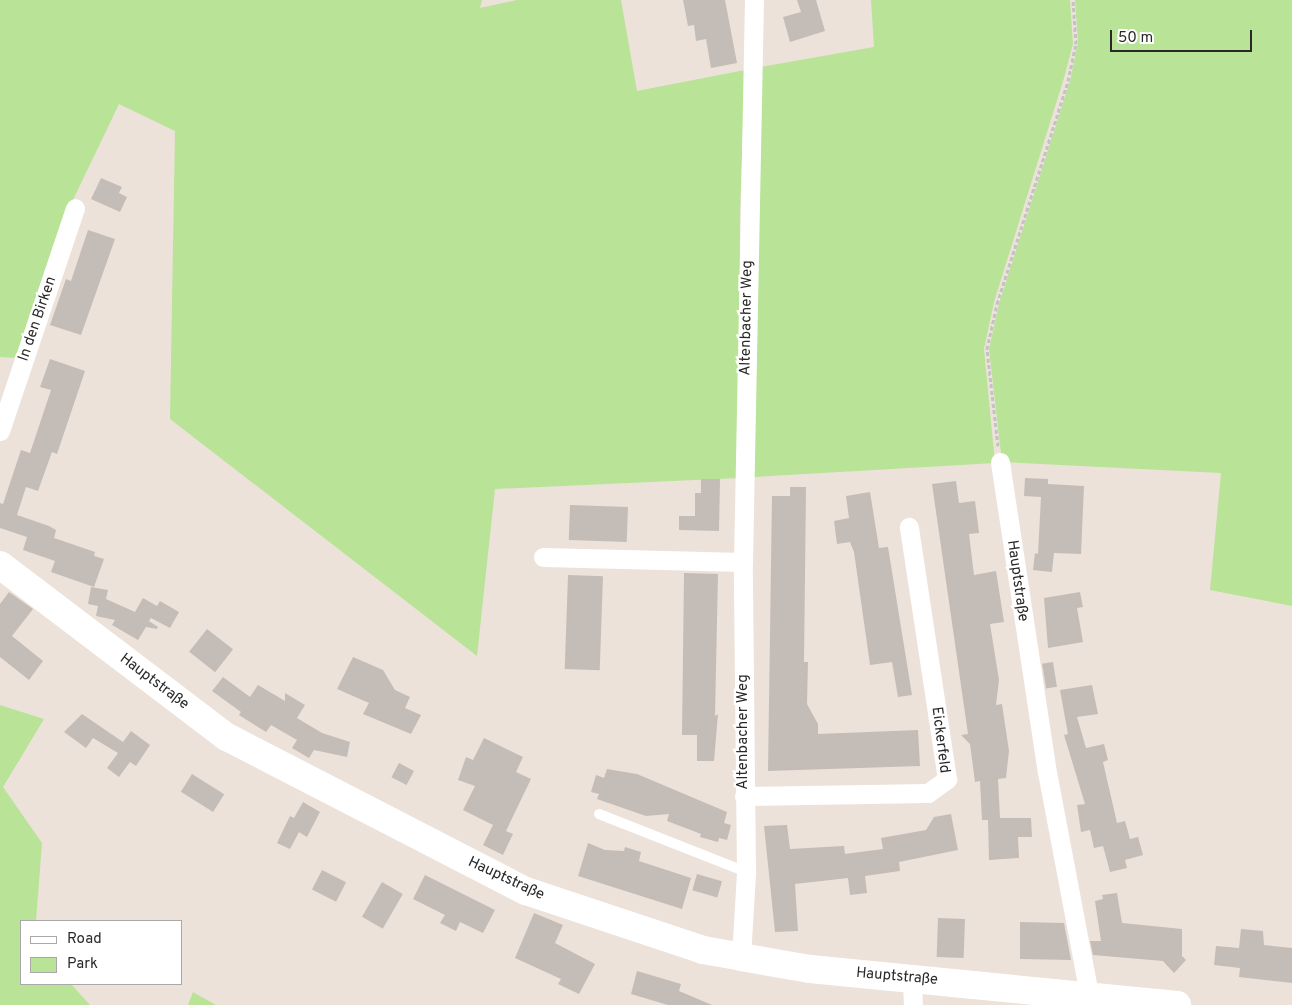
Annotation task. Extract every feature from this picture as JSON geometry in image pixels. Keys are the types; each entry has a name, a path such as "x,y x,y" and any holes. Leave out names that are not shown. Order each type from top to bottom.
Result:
{"main road":[{"name":"Hauptstraße","path":"0,565 226,737 526,891 703,950 810,969 913,992 1089,995 1177,1005"}],"street":[{"name":"Altenbacher Weg","path":"741,958 746,872 743,562 751,73 754,0"},
{"name":"In den Birken","path":"0,431 76,208"},
{"name":"Hauptstraße","path":"1000,462 1048,772 1089,995"},
{"name":"Eickerfeld","path":"744,796 928,793 947,779 910,526"},
{"path":"543,557 743,562"}],"lane":[{"path":"599,814 746,872"}],"path":[{"path":"1000,462 987,349 997,304 1068,81 1076,44 1073,0"}],"green space":[{"path":"0,0 482,0 480,8 517,0 621,0 637,91 745,70 740,211 739,478 495,489 477,656 170,419 175,131 119,104 73,200 19,358 0,357"},
{"path":"871,0 1070,0 1073,44 994,302 984,349 995,463 754,477 761,67 874,47"},
{"path":"1075,0 1292,0 1292,606 1210,590 1221,473 1002,462 989,349 999,304 1070,81 1078,42"},
{"path":"0,705 44,719 3,787 42,843 36,920 20,920 20,985 72,985 90,1005 0,1005"},
{"path":"193,992 216,1005 188,1005"}],"building":[{"path":"683,0 725,0 737,63 711,68 706,39 696,41 694,25 688,26"},
{"path":"797,0 816,0 825,31 790,42 783,17 801,12"},
{"path":"101,178 122,187 119,193 127,197 120,212 91,199"},
{"path":"88,230 115,239 81,335 50,325 66,279 71,281"},
{"path":"50,359 85,371 57,454 52,452 38,491 26,487 17,515 49,526 56,530 54,538 95,552 94,556 104,559 94,587 51,572 55,561 23,550 27,537 0,528 0,503 3,504 21,450 30,453 51,390 40,387"},
{"path":"1025,478 1048,479 1048,484 1084,486 1081,554 1054,553 1052,572 1033,570 1035,553 1038,554 1041,497 1024,496"},
{"path":"701,479 720,479 719,531 679,530 679,516 695,516 695,493 701,493"},
{"path":"956,481 959,503 975,501 979,533 969,534 974,575 996,571 1004,622 990,624 999,680 996,705 1002,704 1009,751 1006,778 998,779 1000,818 1031,818 1032,837 1018,837 1019,858 989,860 988,820 982,820 980,781 975,782 970,744 961,735 968,734 932,484"},
{"path":"790,487 806,487 804,662 808,662 807,704 818,724 818,734 918,730 920,766 768,771 772,496 790,496"},
{"path":"870,492 879,548 888,547 912,695 898,697 892,662 870,665 854,552 850,542 837,544 834,521 849,518 846,496"},
{"path":"570,505 628,507 627,542 569,540"},
{"path":"684,573 718,574 715,716 718,714 714,761 697,761 697,735 682,735"},
{"path":"568,575 603,576 600,670 565,669"},
{"path":"91,587 108,590 106,599 135,612 143,598 157,606 160,601 179,612 170,628 151,618 149,621 158,627 157,629 146,627 138,640 112,625 115,620 96,616 98,606 88,604"},
{"path":"9,592 33,609 12,636 43,661 29,680 0,657 0,604"},
{"path":"1080,592 1083,607 1077,608 1083,642 1048,648 1044,598"},
{"path":"207,629 233,649 215,672 189,652"},
{"path":"353,657 383,670 395,690 410,697 405,708 421,715 411,734 363,714 369,703 337,689"},
{"path":"1053,662 1057,687 1046,688 1042,664"},
{"path":"223,677 250,697 258,685 285,701 285,693 305,705 297,718 322,733 350,742 347,757 314,750 309,758 292,748 297,740 271,725 266,732 239,715 241,712 212,691"},
{"path":"1092,685 1098,714 1077,717 1086,748 1104,744 1108,760 1103,762 1117,823 1125,821 1130,839 1138,837 1143,855 1125,860 1127,868 1110,872 1103,846 1094,848 1090,830 1081,832 1077,805 1085,804 1064,735 1068,734 1060,690"},
{"path":"82,714 123,742 131,731 150,745 136,766 130,762 119,777 107,768 118,753 93,738 86,748 64,732"},
{"path":"484,738 523,757 516,772 531,779 506,831 513,834 503,855 483,845 493,825 463,810 475,786 458,780 466,757 473,760"},
{"path":"399,763 414,771 406,785 391,777"},
{"path":"607,769 637,774 727,812 724,823 731,825 727,840 719,838 718,842 700,837 701,834 667,821 669,814 646,816 597,799 599,794 591,792 596,775 604,778"},
{"path":"192,774 224,794 213,812 181,792"},
{"path":"303,802 320,812 307,837 299,832 290,849 277,843 290,816 294,818"},
{"path":"951,814 958,850 899,862 900,871 865,876 867,893 850,895 848,878 795,884 798,931 775,932 764,826 787,825 790,849 844,846 845,854 883,849 881,838 926,830 934,817"},
{"path":"588,843 605,850 624,851 625,847 641,852 639,861 691,878 682,909 578,876"},
{"path":"322,870 346,882 336,902 312,890"},
{"path":"697,874 722,881 717,898 692,890"},
{"path":"425,875 495,910 483,933 460,922 456,931 440,923 445,915 413,899"},
{"path":"382,882 403,894 383,929 362,917"},
{"path":"1117,893 1122,923 1182,929 1182,956 1186,960 1174,973 1163,961 1093,955 1090,941 1101,941 1095,901 1103,899 1102,895"},
{"path":"534,913 563,925 555,943 595,964 579,994 558,984 561,979 515,958"},
{"path":"938,918 965,919 964,958 937,957"},
{"path":"1020,922 1064,923 1071,960 1020,959"},
{"path":"1241,929 1263,931 1264,945 1292,948 1292,983 1239,977 1240,968 1214,965 1216,946 1239,948"},
{"path":"637,971 681,984 679,991 712,1005 668,1005 631,994"}]}
